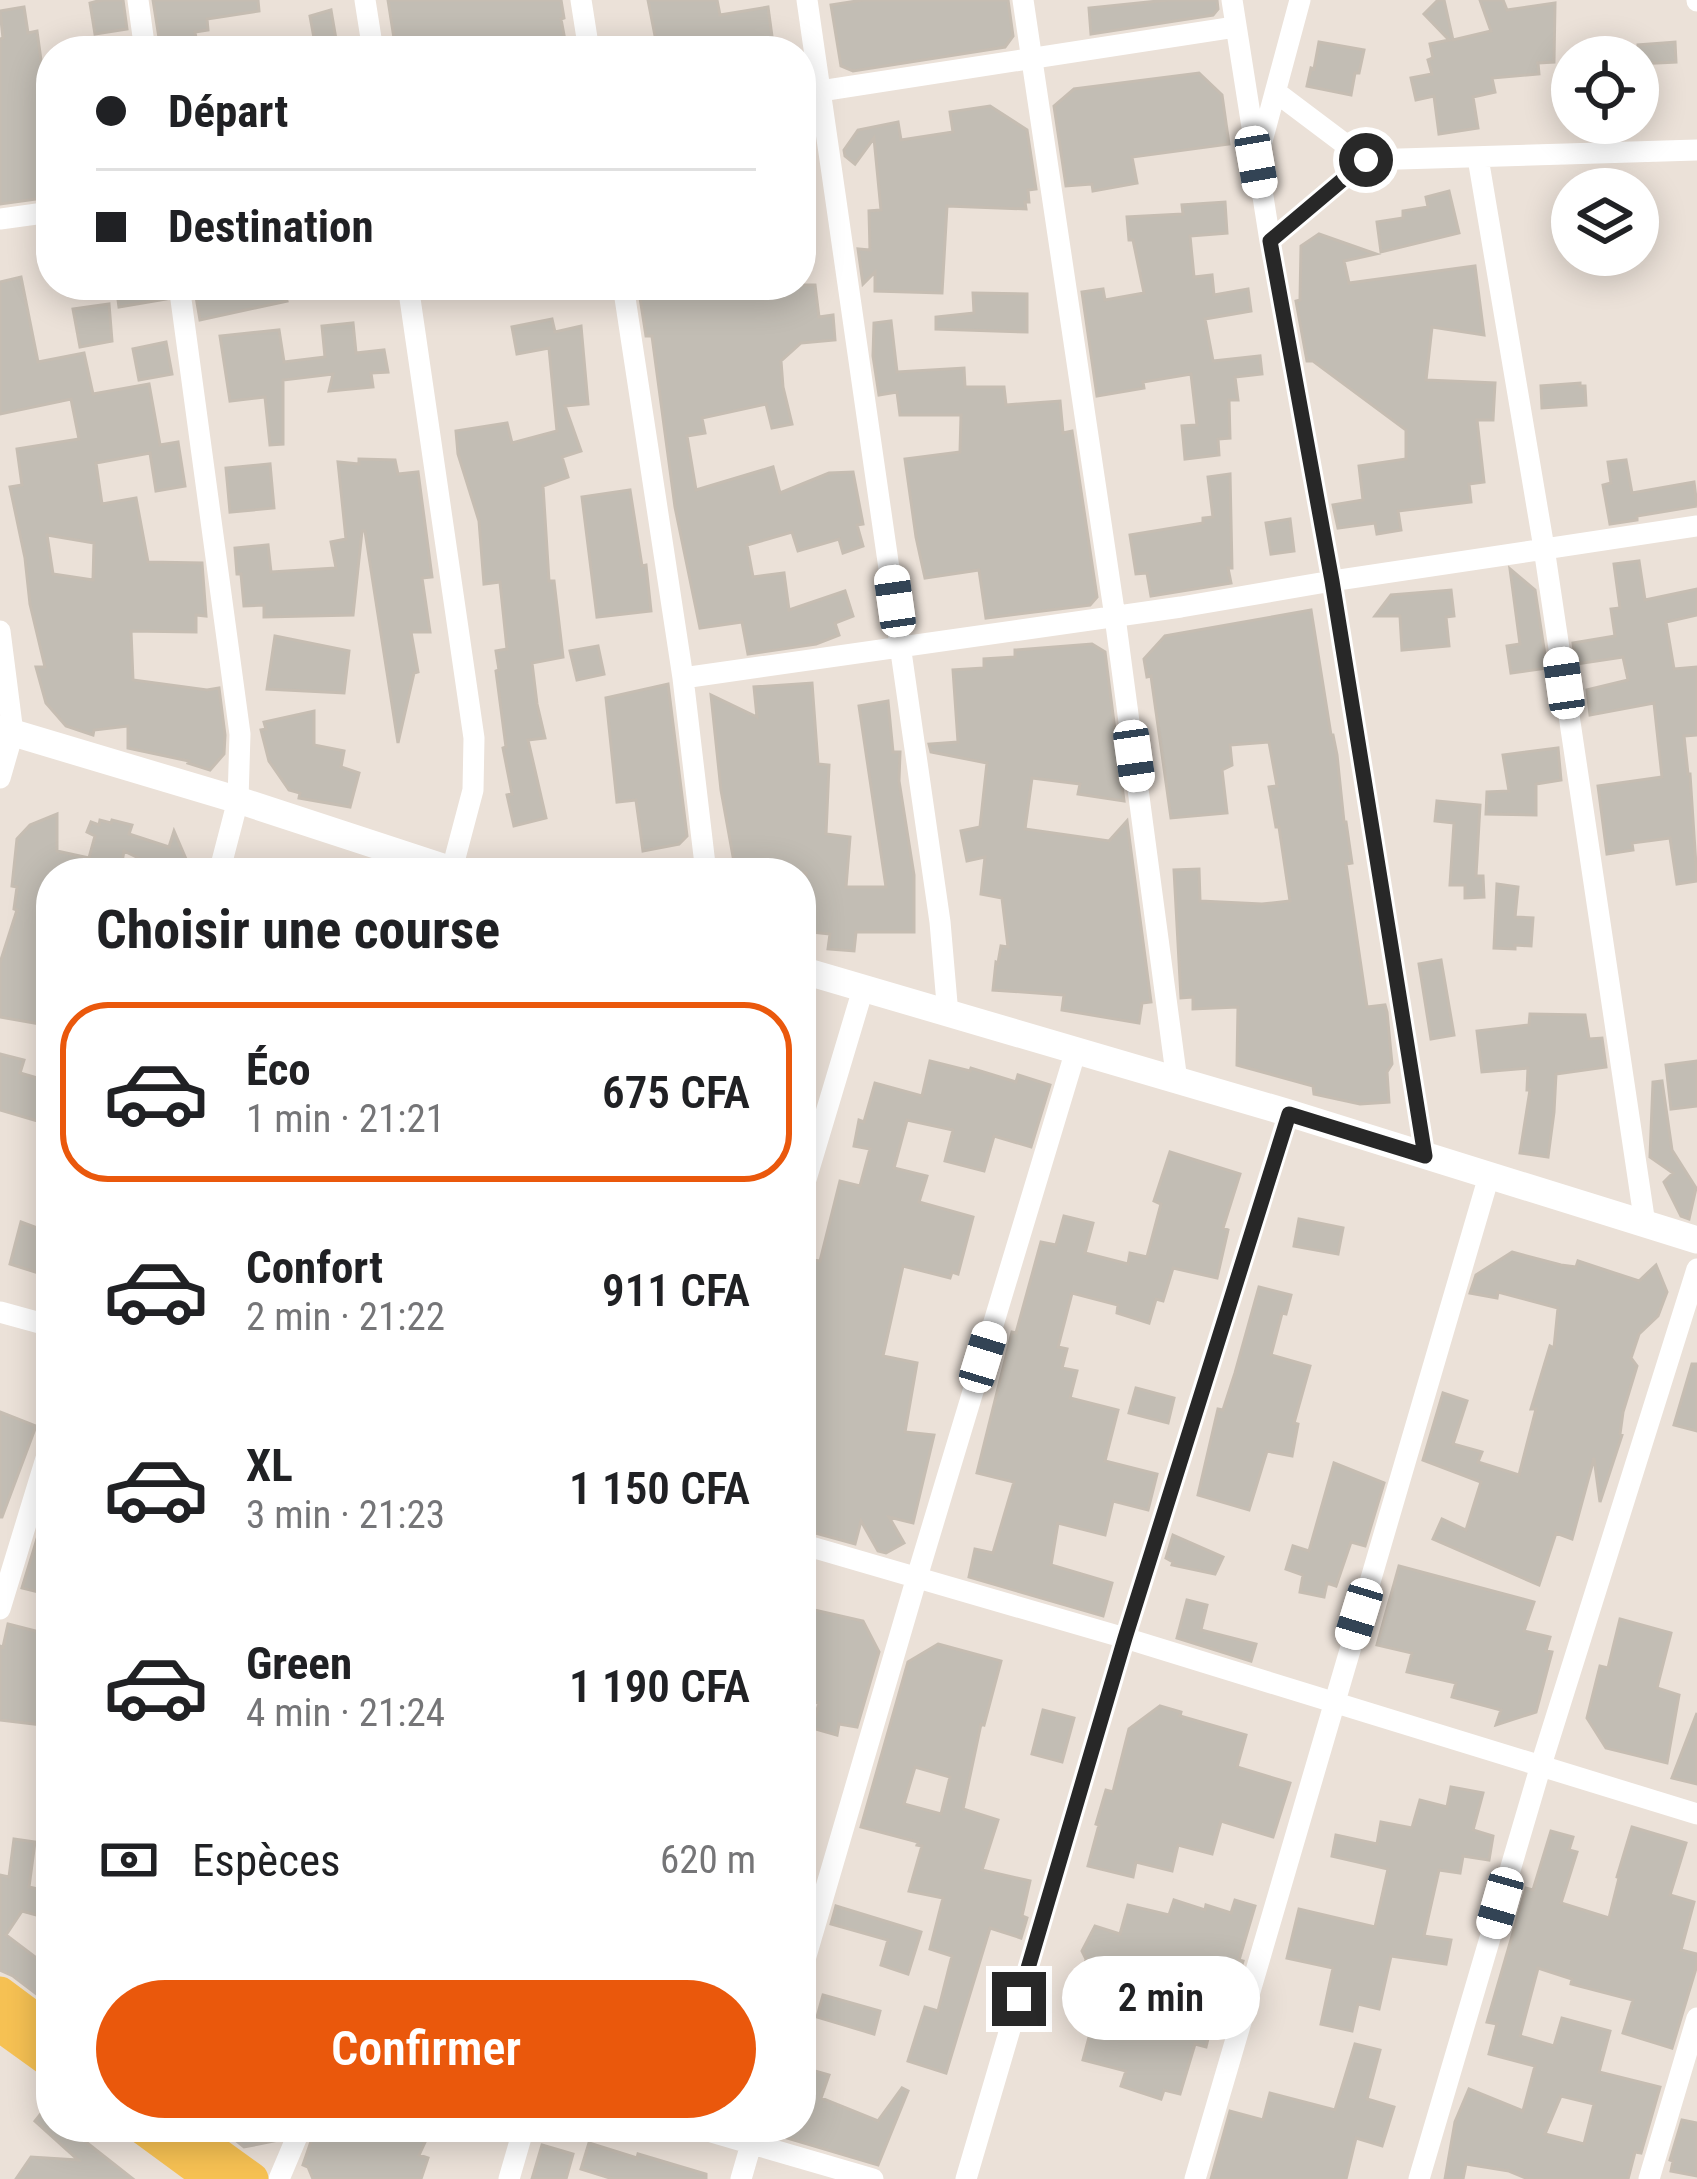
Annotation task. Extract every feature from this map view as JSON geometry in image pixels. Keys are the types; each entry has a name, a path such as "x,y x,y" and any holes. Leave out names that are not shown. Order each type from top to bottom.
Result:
{"main road":[{"path":"0,1993 36,2020"},
{"path":"0,2025 36,2051"},
{"path":"161,2142 212,2179"},
{"path":"201,2142 252,2179"}],"street":[{"path":"137,0 143,36"},
{"path":"365,0 371,36"},
{"path":"581,0 587,36"},
{"path":"807,0 808,36"},
{"path":"1023,0 1115,617 1177,1081"},
{"path":"1232,0 1425,1156"},
{"path":"1256,162 1300,0"},
{"path":"816,91 1235,28"},
{"path":"1277,93 1366,160 1697,150"},
{"path":"816,128 902,648 940,922 948,1015"},
{"path":"1478,158 1544,548 1645,1224"},
{"path":"1270,241 1366,160"},
{"path":"0,219 36,214"},
{"path":"180,300 239,734 238,800 223,858"},
{"path":"410,300 474,738 473,790 457,858"},
{"path":"625,300 683,678 704,858"},
{"path":"683,678 1115,617 1697,526"},
{"path":"0,631 6,731 0,778"},
{"path":"6,731 412,858"},
{"path":"816,975 1697,1240"},
{"path":"816,1146 863,989"},
{"path":"816,1921 1076,1050"},
{"path":"966,2179 1125,1638 1289,1114"},
{"path":"1196,2179 1489,1176"},
{"path":"1419,2179 1541,1766 1697,1269"},
{"path":"0,1312 36,1322"},
{"path":"0,1609 36,1491"},
{"path":"816,1548 1697,1814"},
{"path":"1648,2179 1697,2018"},
{"path":"279,2179 295,2142"},
{"path":"509,2179 520,2142"},
{"path":"741,2179 752,2142"},
{"path":"771,2142 873,2179"}],"building":[{"path":"123,0 127,29 95,34 90,3"},
{"path":"153,0 258,0 259,11 207,19 208,30 195,32 196,36 159,36"},
{"path":"388,0 561,0 564,18 564,36 394,36"},
{"path":"648,0 717,0 720,15 768,7 772,36 655,36"},
{"path":"863,0 1008,0 1013,36 1005,47 853,71 841,66 831,5"},
{"path":"1217,0 1218,9 1213,15 1091,34 1089,8"},
{"path":"1444,0 1453,40 1491,31 1480,0 1503,0 1507,10 1555,3 1551,62 1538,63 1539,74 1492,78 1495,92 1473,97 1478,128 1439,134 1434,96 1416,100 1411,78 1432,74 1430,44 1449,40 1424,14"},
{"path":"24,7 28,33 37,31 38,36 36,199 0,204 3,38 0,11"},
{"path":"331,10 335,36 314,36 310,16"},
{"path":"1319,42 1364,50 1351,95 1307,86"},
{"path":"1675,42 1676,62 1659,63 1659,43"},
{"path":"1199,73 1222,95 1229,144 1132,157 1137,183 1093,191 1092,184 1066,186 1054,106 1074,89"},
{"path":"990,106 1027,130 1036,189 1028,190 1026,209 947,206 942,293 875,291 875,272 863,284 858,249 870,250 869,211 881,210 874,138 855,164 845,156 858,130 898,122 901,140 953,132 950,112"},
{"path":"1449,191 1459,233 1381,252 1377,222 1403,218 1403,211 1428,207 1426,197"},
{"path":"1225,202 1227,233 1190,236 1194,277 1212,275 1214,295 1248,289 1251,311 1205,319 1213,361 1260,356 1262,374 1235,377 1238,400 1229,400 1230,438 1218,439 1219,455 1185,459 1182,426 1197,425 1191,374 1097,396 1082,292 1103,289 1105,300 1144,293 1127,217 1183,214 1182,205"},
{"path":"1319,234 1376,254 1344,261 1349,283 1475,266 1484,335 1432,327 1426,380 1495,383 1493,420 1477,420 1484,482 1469,484 1471,502 1398,511 1401,530 1377,534 1375,523 1338,528 1333,505 1363,500 1359,466 1406,459 1406,430 1307,361 1296,301 1300,300 1301,246"},
{"path":"21,277 38,362 84,353 93,394 149,384 160,445 178,442 185,486 156,491 150,453 96,463 102,504 136,498 148,562 202,563 206,616 196,615 196,632 131,631 133,680 219,688 224,754 210,770 128,748 128,726 94,730 93,735 66,726 46,703 36,667 45,667 10,487 22,485 17,449 79,439 71,399 0,414 0,282","holes":["47,535 94,543 93,580 53,574"]},
{"path":"816,293 819,317 833,315 835,340 801,343 781,361 792,424 772,428 766,404 702,418 705,433 687,436 696,490 773,467 780,493 829,473 853,472 863,546 843,553 839,539 798,551 792,532 747,545 753,577 784,573 789,610 845,591 853,616 835,623 839,635 816,644 748,654 742,622 700,628 675,507 652,336 646,336 640,300 816,300"},
{"path":"973,293 1027,294 1027,332 936,329 936,317 974,313"},
{"path":"118,300 160,300 119,307"},
{"path":"197,300 287,301 200,320"},
{"path":"109,304 112,341 80,347 73,309"},
{"path":"552,319 555,332 581,326 588,404 565,406 581,451 562,457 568,477 543,486 549,581 554,581 563,657 532,663 545,738 528,740 546,818 514,826 496,671 496,651 507,649 500,582 484,584 479,521 458,454 456,431 507,423 512,443 557,431 549,348 517,354 512,327"},
{"path":"891,321 897,372 964,368 965,387 1004,387 1006,405 1060,401 1063,433 1072,431 1097,597 1090,605 986,618 979,570 925,578 905,459 960,452 961,415 900,415 897,392 879,395 874,323"},
{"path":"353,323 356,353 384,350 388,372 371,373 373,387 329,391 333,374 283,380 283,444 270,445 265,397 230,401 220,336 279,330 284,362 325,357 322,326"},
{"path":"166,342 172,374 139,380 133,349"},
{"path":"1541,386 1585,386 1586,405 1542,408"},
{"path":"359,459 395,460 398,474 418,472 432,577 422,578 430,632 411,632 418,672 398,743 365,531 353,615 264,617 264,605 244,606 241,574 237,574 235,548 268,545 271,572 336,568 331,542 346,539 338,462 359,464"},
{"path":"1626,460 1632,493 1694,482 1697,506 1610,524 1603,485 1611,483 1608,462"},
{"path":"270,464 274,508 230,512 226,468"},
{"path":"1230,474 1231,583 1151,596 1147,573 1136,574 1130,535 1203,523 1203,518 1213,517 1208,477"},
{"path":"630,490 651,611 597,617 582,497"},
{"path":"1290,519 1294,551 1271,554 1266,523"},
{"path":"1639,561 1645,600 1697,589 1697,615 1666,622 1674,669 1697,667 1697,735 1684,736 1697,881 1677,884 1670,838 1632,843 1633,850 1607,854 1598,786 1662,777 1654,703 1590,715 1587,690 1628,680 1623,657 1576,664 1573,643 1615,636 1611,609 1620,608 1614,564"},
{"path":"1510,569 1535,590 1547,668 1511,673 1507,646 1520,644"},
{"path":"1451,590 1454,616 1446,617 1449,646 1402,650 1400,616 1375,616 1391,595"},
{"path":"1311,610 1337,755 1352,863 1346,864 1367,1007 1385,1005 1387,1012 1392,1064 1387,1072 1389,1102 1360,1104 1314,1094 1313,1086 1237,1065 1238,1007 1193,1009 1193,997 1181,998 1174,870 1199,869 1200,901 1290,901 1269,787 1277,786 1269,742 1230,745 1232,765 1222,770 1227,813 1171,818 1151,676 1147,677 1144,659 1165,636"},
{"path":"275,636 349,651 344,693 267,689"},
{"path":"1092,644 1105,652 1124,801 1078,794 1080,784 1032,778 1025,829 1109,841 1127,821 1151,1002 1142,1003 1139,1023 1062,1010 1064,995 993,990 1001,946 1008,947 1002,898 981,894 985,857 967,861 961,831 980,827 987,763 931,752 929,744 958,742 953,670 984,668 984,659 1015,657 1015,650"},
{"path":"598,646 604,674 577,680 570,651"},
{"path":"812,683 818,764 829,765 826,834 850,837 846,887 886,887 859,706 888,701 893,752 900,752 899,781 914,875 914,932 856,932 854,951 828,949 830,934 816,933 816,858 733,858 711,695 757,717 754,687"},
{"path":"668,684 687,836 679,844 643,851 636,800 617,802 606,698"},
{"path":"314,711 314,745 344,751 341,767 359,773 350,807 299,798 300,793 289,790 269,761 261,730 266,729 264,722"},
{"path":"1558,748 1561,780 1536,784 1536,815 1486,814 1487,792 1509,791 1503,755"},
{"path":"1437,801 1480,805 1476,876 1483,876 1484,897 1465,898 1465,885 1450,885 1454,823 1435,821"},
{"path":"57,814 57,851 89,858 36,858 36,1023 0,1017 0,963 17,910 17,887 12,886 17,839 30,825"},
{"path":"91,822 132,825 129,834 169,847 174,831 186,858 138,858 124,851 123,858 89,858 95,836 87,832"},
{"path":"1497,884 1518,887 1515,917 1533,918 1531,946 1494,948"},
{"path":"1441,960 1454,1035 1431,1039 1419,964"},
{"path":"1530,1014 1585,1015 1589,1039 1602,1038 1606,1067 1556,1074 1548,1157 1520,1153 1530,1090 1528,1068 1482,1072 1477,1031 1529,1025"},
{"path":"0,1054 24,1060 20,1073 36,1078 36,1121 0,1110"},
{"path":"930,1061 1016,1082 1018,1075 1050,1085 1031,1147 994,1136 984,1171 945,1161 953,1130 907,1120 894,1168 927,1176 919,1202 973,1217 958,1274 952,1272 950,1278 903,1266 883,1356 917,1363 905,1432 934,1435 913,1523 889,1517 904,1543 886,1553 878,1551 861,1521 855,1544 816,1533 816,1260 820,1261 840,1181 860,1186 870,1149 854,1146 875,1083 922,1096"},
{"path":"1697,1061 1697,1106 1671,1109 1666,1065"},
{"path":"1662,1081 1672,1150 1696,1188 1689,1219 1681,1216 1664,1182 1673,1173 1650,1157 1653,1082"},
{"path":"1170,1152 1240,1174 1223,1228 1228,1230 1217,1278 1173,1268 1163,1301 1156,1299 1149,1323 1117,1313 1118,1305 1072,1293 1058,1347 1067,1349 1062,1368 1077,1371 1070,1398 1118,1410 1105,1461 1157,1474 1148,1510 1113,1501 1105,1535 1058,1523 1051,1565 1112,1583 1103,1616 969,1577 975,1549 993,1553 1014,1482 977,1473 1012,1332 1016,1333 1041,1242 1056,1245 1064,1216 1093,1223 1085,1253 1128,1264 1130,1253 1147,1257 1161,1204 1154,1201"},
{"path":"1299,1219 1343,1228 1338,1254 1294,1246"},
{"path":"21,1222 36,1228 36,1272 10,1264"},
{"path":"1512,1252 1561,1265 1576,1267 1578,1261 1639,1281 1656,1265 1667,1292 1658,1316 1639,1334 1631,1358 1637,1366 1623,1412 1622,1435 1600,1502 1594,1458 1572,1539 1556,1533 1539,1585 1433,1539 1442,1519 1466,1530 1481,1482 1423,1460 1443,1393 1467,1401 1453,1444 1482,1452 1478,1462 1519,1475 1536,1409 1531,1409 1550,1346 1554,1348 1558,1308 1498,1292 1497,1298 1470,1293 1476,1275"},
{"path":"1259,1287 1291,1295 1271,1355 1310,1366 1294,1423 1298,1424 1292,1456 1267,1451 1249,1510 1198,1495 1218,1409 1223,1410"},
{"path":"1692,1364 1697,1364 1697,1431 1674,1425"},
{"path":"1136,1388 1174,1398 1168,1423 1129,1413"},
{"path":"0,1412 36,1426 2,1517 0,1517"},
{"path":"1334,1463 1384,1483 1365,1546 1351,1542 1336,1586 1327,1583 1324,1597 1300,1592 1303,1575 1286,1569 1293,1546 1309,1551"},
{"path":"1173,1535 1223,1557 1215,1574 1172,1565 1166,1558"},
{"path":"36,1542 36,1591 22,1588"},
{"path":"1399,1566 1534,1602 1524,1631 1550,1637 1546,1651 1552,1652 1536,1712 1496,1725 1501,1710 1452,1697 1456,1683 1407,1672 1412,1653 1377,1645"},
{"path":"1187,1600 1207,1605 1201,1630 1256,1644 1251,1661 1177,1638"},
{"path":"816,1610 863,1621 879,1652 857,1727 839,1724 837,1735 816,1729"},
{"path":"1620,1619 1671,1633 1657,1688 1679,1695 1667,1763 1606,1748 1587,1718 1600,1666 1608,1668"},
{"path":"8,1624 36,1631 36,1724 0,1720"},
{"path":"938,1644 1001,1661 981,1724 963,1809 998,1820 982,1870 1030,1881 1021,1938 990,1928 946,2073 908,2061 925,2007 938,2011 952,1956 930,1949 943,1898 909,1891 922,1846 918,1842 861,1827 908,1662","holes":["915,1767 950,1777 941,1814 904,1804"]},
{"path":"1160,1706 1246,1735 1237,1767 1290,1783 1273,1837 1221,1821 1212,1854 1178,1845 1172,1871 1136,1862 1133,1877 1088,1866 1106,1790 1113,1792 1129,1729"},
{"path":"1043,1710 1074,1718 1062,1762 1032,1754"},
{"path":"1697,1713 1697,1784 1672,1778"},
{"path":"1451,1787 1483,1793 1473,1830 1493,1836 1489,1860 1463,1856 1460,1873 1439,1870 1424,1936 1451,1940 1446,1964 1391,1956 1379,2009 1358,2004 1352,2031 1321,2024 1333,1968 1287,1958 1299,1909 1375,1927 1388,1869 1332,1856 1336,1835 1377,1844 1381,1822 1412,1828 1420,1800 1447,1807"},
{"path":"1632,1827 1686,1843 1670,1895 1694,1902 1681,1950 1697,1954 1697,1965 1672,2048 1623,2033 1633,2000 1571,1984 1572,1979 1538,1968 1520,2036 1554,2046 1562,2018 1610,2031 1599,2072 1660,2087 1641,2153 1635,2152 1628,2179 1528,2179 1466,2164 1463,2179 1445,2179 1455,2122 1469,2089 1523,2111 1535,2066 1489,2054 1497,2024 1487,2022 1526,1888 1533,1890 1551,1831 1573,1837 1569,1850 1577,1852 1561,1903 1609,1918","holes":["1561,2096 1594,2104 1584,2144 1545,2134"]},
{"path":"14,1839 35,1842 29,1887 36,1889 36,1915 22,1911 6,1935 36,1958 36,1994 0,1970 0,1875 9,1877"},
{"path":"1174,1900 1231,1913 1235,1900 1255,1906 1231,2002 1227,2001 1224,2016 1214,2014 1206,2047 1195,2044 1180,2094 1164,2090 1161,2099 1121,2086 1126,2071 1083,2060 1094,2018 1113,2023 1115,2015 1164,2025 1179,1981 1142,1970 1137,1988 1084,1969 1082,1951 1095,1926 1120,1934 1128,1905 1169,1915"},
{"path":"836,1906 921,1932 908,1974 881,1965 888,1940 831,1924"},
{"path":"823,1995 880,2011 874,2034 817,2017"},
{"path":"1355,2044 1380,2050 1367,2099 1394,2107 1382,2146 1356,2138 1346,2179 1211,2179 1230,2111 1263,2120 1270,2093 1335,2110"},
{"path":"816,2071 829,2075 821,2098 878,2121 902,2088 908,2091 878,2165 800,2142 816,2142"},
{"path":"1682,2120 1697,2123 1697,2176 1671,2171"},
{"path":"58,2142 86,2142 133,2179 16,2179 31,2157 78,2160"},
{"path":"311,2142 425,2142 419,2155 428,2158 421,2179 313,2179 303,2165"},
{"path":"589,2143 706,2174 706,2179 613,2179 581,2169"},
{"path":"542,2145 573,2154 566,2179 532,2179"}],"route":[{"path":"1019,1999 1125,1638 1289,1114 1425,1156 1332,581 1270,241 1366,160"}]}
